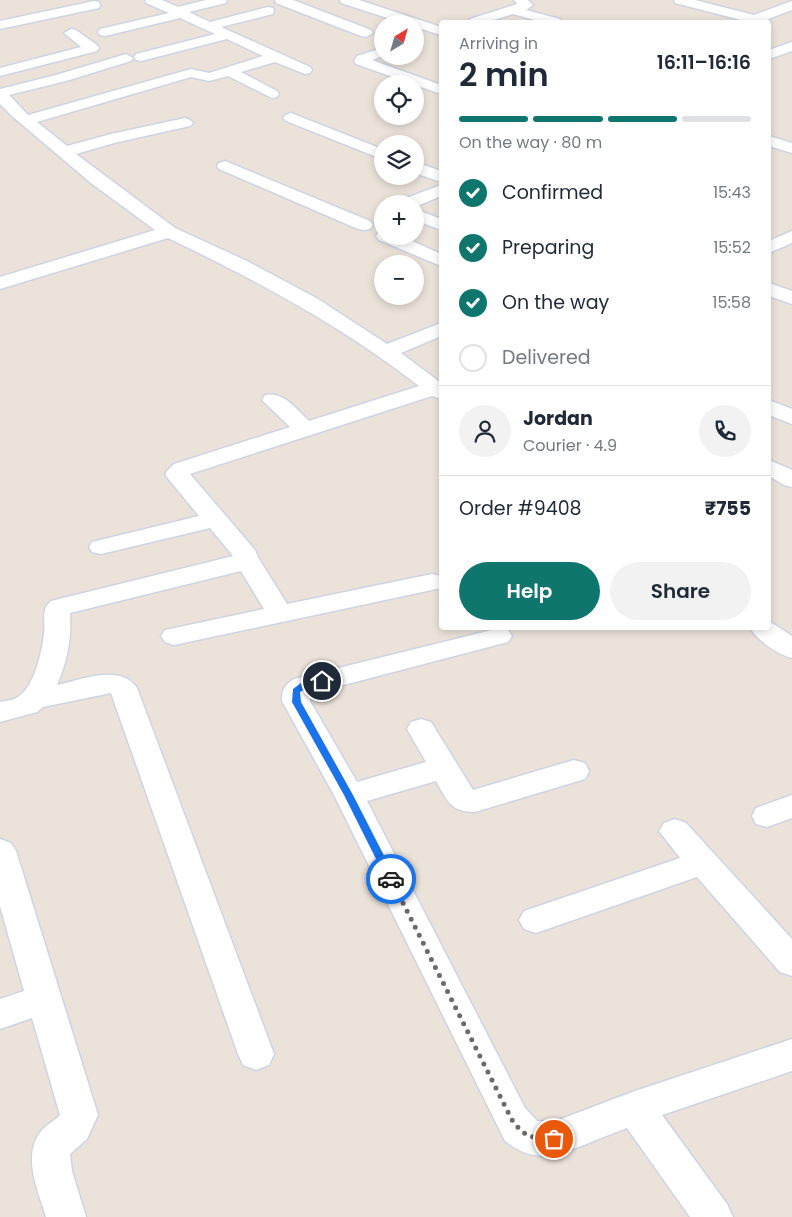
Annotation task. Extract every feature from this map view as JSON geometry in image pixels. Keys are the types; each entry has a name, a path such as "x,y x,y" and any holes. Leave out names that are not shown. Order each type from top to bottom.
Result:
{"street":[{"path":"151,0 305,70"},
{"path":"105,32 221,0"},
{"path":"285,0 366,32"},
{"path":"346,0 439,31"},
{"path":"680,0 755,20"},
{"path":"763,0 791,6"},
{"path":"0,25 94,5"},
{"path":"487,20 516,5 550,20"},
{"path":"770,20 791,6"},
{"path":"209,26 268,11"},
{"path":"0,72 92,48 71,32"},
{"path":"424,38 439,33"},
{"path":"141,57 228,35"},
{"path":"153,41 171,49"},
{"path":"771,54 792,46"},
{"path":"771,54 792,59"},
{"path":"374,55 361,61 439,89"},
{"path":"26,120 191,74 207,77 276,57"},
{"path":"2,99 126,58"},
{"path":"229,71 272,94"},
{"path":"2,99 65,152 169,232 240,265 311,303 385,352 438,391"},
{"path":"291,118 374,151"},
{"path":"65,152 111,139 185,123"},
{"path":"771,141 790,146"},
{"path":"225,166 370,221 374,225"},
{"path":"424,170 439,176"},
{"path":"424,197 439,191"},
{"path":"424,218 439,224"},
{"path":"0,283 169,232"},
{"path":"405,245 439,260"},
{"path":"771,290 792,298"},
{"path":"385,352 439,331"},
{"path":"280,613 246,559 246,555 178,476 178,472 182,469 306,430 438,391"},
{"path":"273,400 306,430"},
{"path":"771,408 792,417"},
{"path":"771,467 792,480"},
{"path":"101,547 216,519"},
{"path":"34,700 49,671 58,633 57,610 60,607 171,581 240,563 246,559"},
{"path":"174,636 432,582"},
{"path":"766,630 792,649"},
{"path":"500,636 304,686 296,691 296,702 349,795 518,1129 530,1138 554,1139 635,1108 792,1054"},
{"path":"0,712 22,706 34,700 108,684 117,684 123,688 256,1054"},
{"path":"421,729 461,797 466,801 475,801 574,771"},
{"path":"349,795 443,768"},
{"path":"674,831 792,962"},
{"path":"0,851 79,1115 77,1124 52,1148 50,1158 66,1217"},
{"path":"536,920 702,862"},
{"path":"0,1014 44,999"},
{"path":"635,1108 712,1217"}],"way so far":[{"path":"391,879 512,1120 518,1129 530,1138 554,1139"}],"route":[{"path":"322,681 304,686 296,691 296,702 349,795 391,879"}]}
